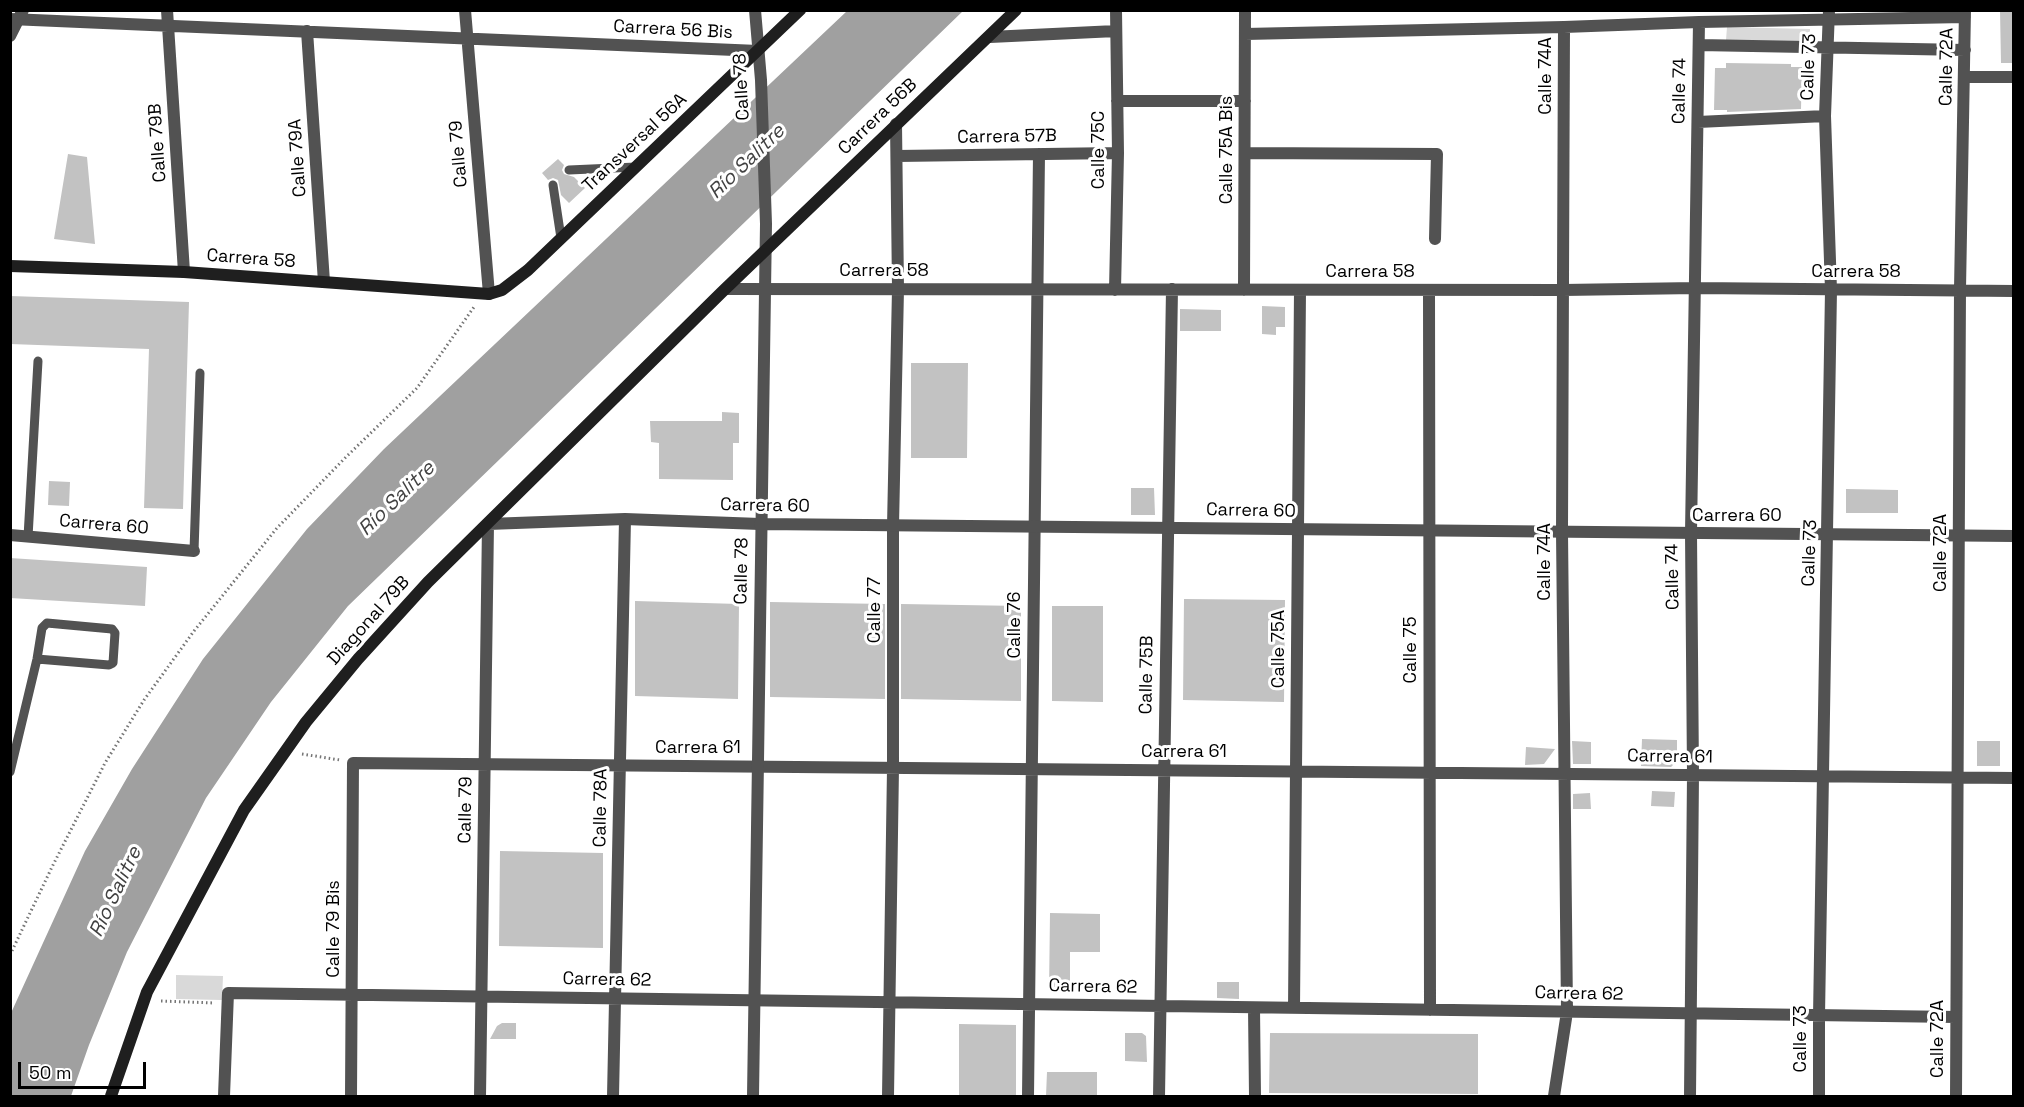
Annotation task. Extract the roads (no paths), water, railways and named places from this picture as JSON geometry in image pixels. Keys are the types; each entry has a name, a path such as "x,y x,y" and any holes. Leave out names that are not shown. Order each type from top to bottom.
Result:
{"main road":[{"name":"Transversal 56A","path":"489,294 502,290 513,282 800,10"},
{"name":"Carrera 56B","path":"766,251 1016,10"},
{"name":"Diagonal 79B","path":"111,1096 147,992 243,810 306,722 358,659 428,582 766,251"},
{"name":"Carrera 58","path":"10,266 184,272 489,294"}],"street":[{"name":"Calle 79B","path":"167,10 184,272"},
{"name":"Calle 79","path":"465,10 489,294"},
{"name":"Calle 78","path":"753,1096 766,251 761,80 754,10"},
{"name":"Calle 75C","path":"1115,290 1118,153 1116,10"},
{"name":"Calle 75A Bis","path":"1244,290 1245,10"},
{"path":"1245,34 1564,27 1829,16 1965,14"},
{"name":"Calle 72A","path":"1956,1096 1960,290 1965,14"},
{"name":"Carrera 56 Bis","path":"17,16 168,26 758,51"},
{"path":"10,36 17,16"},
{"name":"Calle 73","path":"1819,1096 1831,290 1825,116 1829,16"},
{"name":"Calle 74","path":"1690,1096 1693,775 1691,533 1699,22"},
{"name":"Calle 74A","path":"1554,1096 1567,1012 1562,532 1564,27"},
{"name":"Calle 79A","path":"307,32 324,282"},
{"path":"990,37 1116,32"},
{"path":"1699,45 1965,50"},
{"path":"1965,77 2013,77"},
{"path":"1117,101 1245,101"},
{"path":"1698,122 1825,116"},
{"name":"Calle 77","path":"888,1096 893,768 893,526 898,289 896,124"},
{"name":"Carrera 57B","path":"897,156 1118,153"},
{"path":"1245,153 1437,154 1435,239"},
{"name":"Calle 76","path":"1028,1096 1040,154"},
{"name":"Carrera 58","path":"726,289 1563,290 1696,288 2013,291"},
{"name":"Calle 75B","path":"1159,1096 1172,289"},
{"name":"Calle 75A","path":"1294,1008 1300,290"},
{"name":"Calle 75","path":"1429,290 1430,1010"},
{"name":"Carrera 60","path":"488,524 625,519 893,526 2013,536"},
{"name":"Calle 78A","path":"614,1096 625,519"},
{"name":"Calle 79","path":"480,1096 488,524"},
{"name":"Carrera 60","path":"10,535 194,551"},
{"name":"Carrera 61","path":"353,763 2013,778"},
{"name":"Calle 79 Bis","path":"351,1096 353,763"},
{"name":"Carrera 62","path":"224,1096 228,998 351,994 1956,1017"},
{"path":"1254,1008 1255,1096"}],"lane":[{"path":"569,171 636,167"},
{"path":"553,185 561,238"},
{"path":"28,537 38,361"},
{"path":"194,551 200,373"},
{"path":"10,772 37,659 42,628 47,623 112,629 115,633 113,663 109,665 37,659"}],"water":[{"name":"Río Salitre","path":"847,11 963,11 348,606 271,702 206,798 127,952 71,1096 11,1096 11,1013 85,851 132,769 203,659 307,529 384,449"}]}
